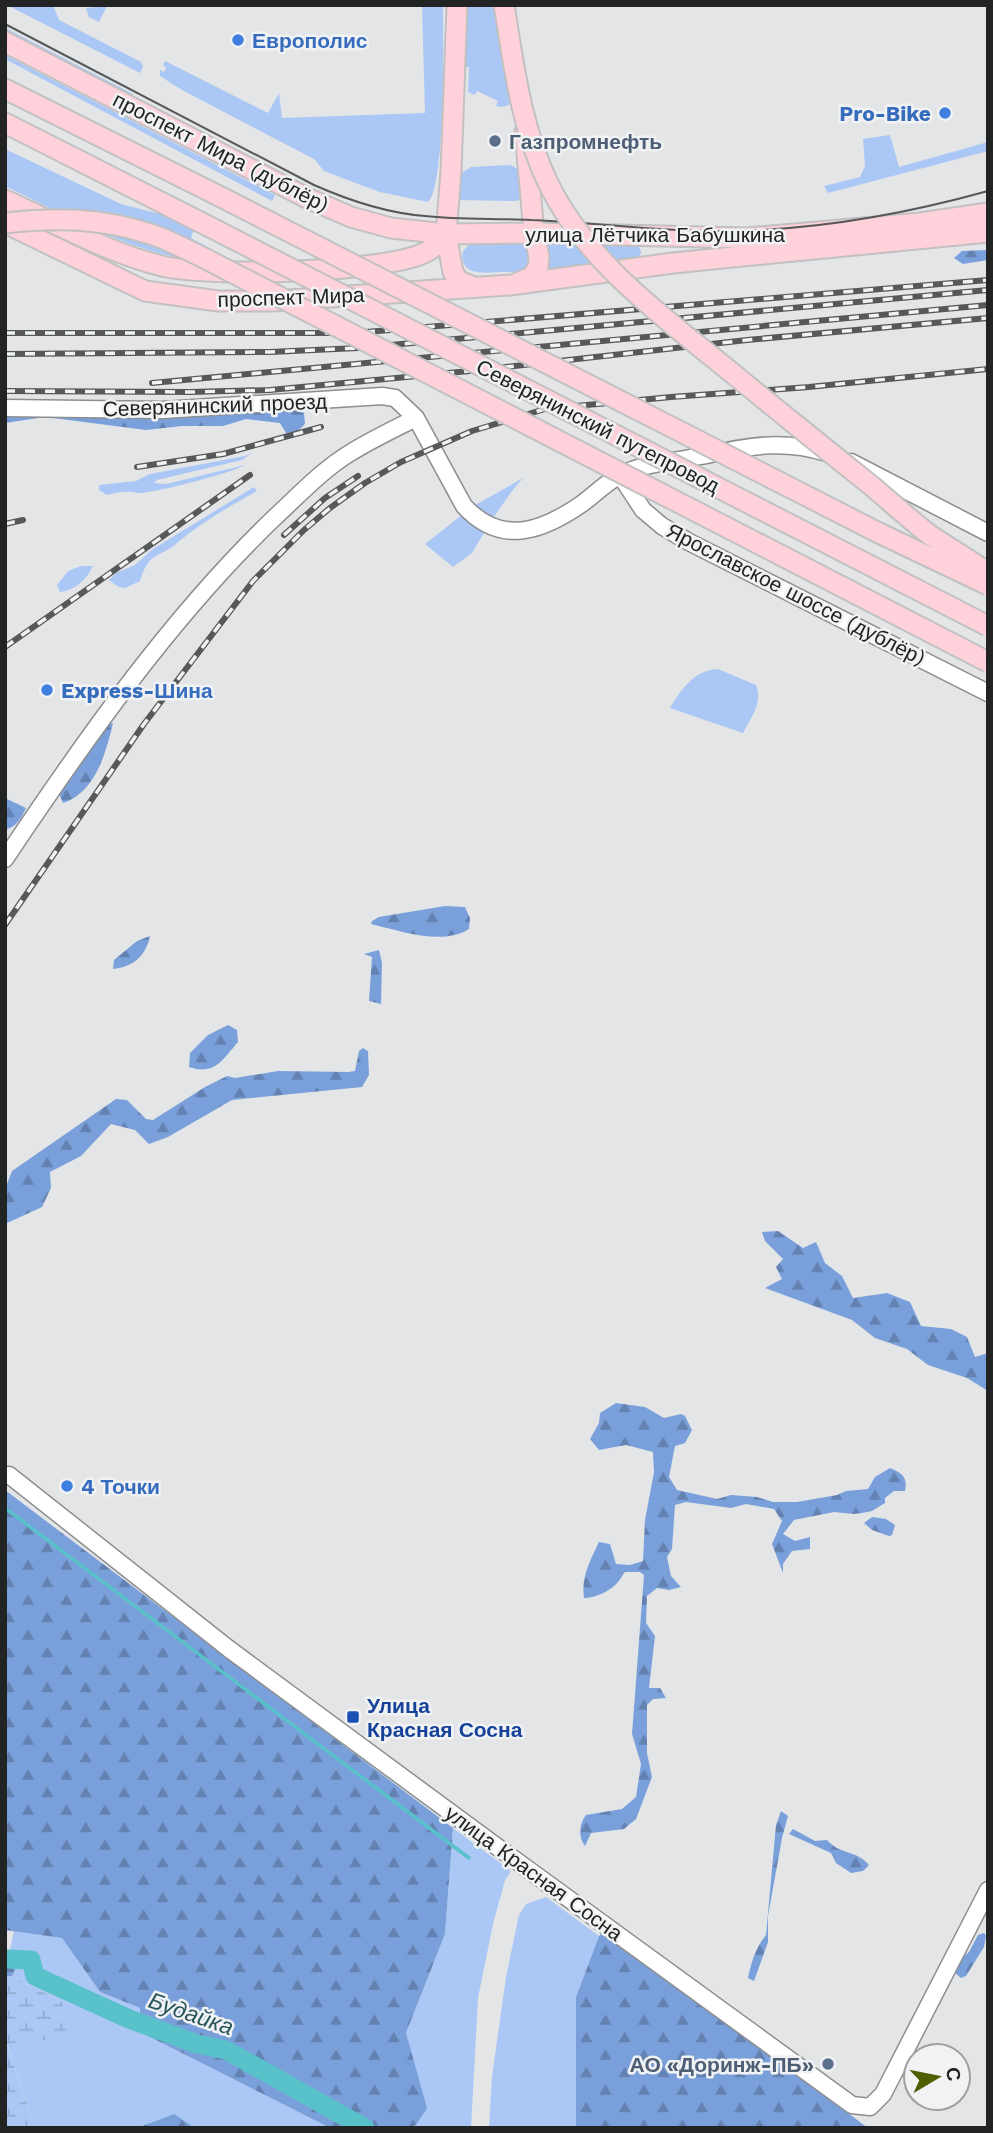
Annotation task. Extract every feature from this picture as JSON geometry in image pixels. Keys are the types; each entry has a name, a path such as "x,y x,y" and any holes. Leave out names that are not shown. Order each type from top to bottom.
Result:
{"main road":[{"path":"457,5 446,234 453,272 459,281 474,287"},
{"path":"504,5 520,103 528,131 549,184 590,247 638,295 786,417 928,533 988,573"},
{"path":"510,285 531,277 538,268 539,257 534,233 511,5"},
{"name":"проспект Мира (дублёр)","path":"5,41 316,202 351,217 391,228 446,234"},
{"name":"Северянинский путепровод","path":"5,89 988,585"},
{"path":"5,123 80,161"},
{"path":"5,139 80,161"},
{"name":"Северянинский путепровод","path":"80,161 988,626"},
{"path":"5,200 136,258 163,267 197,271 276,271 384,263 426,252 446,234"},
{"name":"улица Лётчика Бабушкина","path":"446,234 534,233 747,238 920,223 988,212"},
{"path":"5,223 42,218 78,219 152,234 204,258 988,662"},
{"name":"проспект Мира","path":"5,223 122,282 159,294 218,301 274,301 510,285"},
{"name":"улица Лётчика Бабушкина","path":"510,285 673,263 988,232"}],"street":[{"name":"Северянинский проезд","path":"5,408 163,410 382,396 395,398 416,418"},
{"path":"5,859 104,717 215,578 247,544 349,453 416,418 464,506 498,529 522,532 537,528 582,504 614,479 641,467 758,446 800,445 850,461 988,533"},
{"name":"Ярославское шоссе (дублёр)","path":"614,479 662,526 689,542 988,693"},
{"name":"улица Красная Сосна","path":"9,1475 229,1649 852,2105 870,2107 883,2094 988,1890"}],"green space":[{"path":"7,5 53,5 59,20 141,62 143,67 140,73"},
{"path":"422,5 443,5 441,141 434,190 428,202 380,192 324,171 314,159 160,76 160,70 164,72 166,68 163,65 165,61 268,113 279,93 282,118 425,113"},
{"path":"466,5 504,5 514,102 507,106 496,106 498,101 477,91 475,95 468,92 469,67 465,67"},
{"path":"107,6 99,22 89,17 86,8"},
{"path":"5,28 133,94 131,96 5,31"},
{"path":"5,55 275,195 272,201 5,59"},
{"path":"890,135 899,167 988,142 988,151 828,193 824,186 860,177 865,166 863,139"},
{"path":"5,149 121,204 160,214 194,228 191,238 206,246 200,261 174,257 124,242 5,186"},
{"path":"510,165 520,170 524,199 458,200 460,174 471,167"},
{"path":"521,241 528,256 526,266 520,270 479,272 468,269 465,265 463,251 471,243"},
{"path":"546,245 634,245 639,247 641,252 639,259 548,270 550,258"},
{"path":"988,250 988,260 963,264 954,258 962,251"},
{"path":"295,406 304,413 305,424 297,432 286,433 280,423 246,419 223,426 182,426 146,430 45,417 5,423 5,409 98,413 121,417"},
{"path":"253,452 242,460 157,480 154,483 166,484 245,465 175,486 147,492 107,495 99,490 99,485 136,481 150,474 245,456"},
{"path":"523,478 491,521 472,553 453,567 425,544 472,507"},
{"path":"254,487 257,491 196,528 151,560 140,581 125,588 109,580 116,573 135,565 153,549"},
{"path":"81,566 93,566 80,584 60,592 57,585 68,571"},
{"path":"718,669 756,685 757,704 743,733 670,708 695,677"},
{"path":"113,723 103,759 91,781 74,798 63,803 59,794 106,725"},
{"path":"5,798 26,808 18,822 5,830"},
{"path":"445,906 465,907 470,918 469,929 458,934 434,937 371,924 379,917"},
{"path":"150,936 138,959 127,966 113,969 114,960 137,941"},
{"path":"379,950 382,963 381,1004 369,1001 372,957 364,954"},
{"path":"228,1025 237,1030 238,1042 223,1060 212,1068 189,1067 190,1053 208,1035"},
{"path":"363,1048 368,1051 369,1075 362,1087 232,1100 168,1137 149,1144 135,1130 111,1124 81,1156 50,1172 51,1188 42,1207 5,1224 5,1189 12,1171 116,1099 127,1100 146,1119 153,1120 227,1076 235,1078 278,1071 355,1071 359,1051"},
{"path":"778,1231 803,1248 816,1242 825,1263 842,1276 853,1298 887,1293 910,1302 921,1326 951,1329 967,1337 975,1357 988,1353 988,1391 967,1378 928,1365 907,1349 875,1338 852,1320 765,1288 782,1279 776,1267 783,1259 765,1241 762,1232"},
{"path":"616,1403 645,1407 664,1418 681,1414 685,1416 692,1430 685,1443 675,1446 669,1477 677,1490 717,1499 731,1495 757,1497 773,1502 797,1502 868,1489 875,1477 890,1468 903,1476 906,1486 905,1491 894,1491 885,1498 885,1503 872,1511 854,1514 834,1512 794,1520 783,1534 795,1541 810,1537 810,1549 792,1551 783,1564 783,1573 772,1544 782,1521 774,1509 746,1504 731,1508 686,1502 675,1505 672,1549 667,1557 671,1576 681,1587 669,1590 657,1588 647,1596 646,1623 655,1636 649,1688 660,1688 666,1698 653,1699 647,1705 647,1753 652,1777 636,1819 624,1829 591,1833 585,1846 580,1830 586,1815 622,1809 636,1797 641,1764 632,1734 644,1575 640,1572 625,1572 611,1588 593,1597 584,1598 583,1590 587,1569 599,1542 610,1544 616,1564 630,1565 643,1561 645,1520 654,1472 653,1452 626,1445 599,1450 590,1439 599,1423 600,1413"},
{"path":"5,1490 453,1828 445,1934 406,2033 427,2108 416,2125 409,2128 330,2128 140,2032 140,2008 100,1992 62,1938 5,1930"},
{"path":"872,1517 886,1519 895,1525 892,1535 872,1530 864,1523"},
{"path":"781,1811 788,1816 768,1916 768,1942 754,1981 748,1978 754,1955 766,1935 776,1825"},
{"path":"453,1828 511,1871 505,1880 493,1924 478,1998 471,2128 409,2128 416,2125 406,2033 445,1934"},
{"path":"793,1829 815,1841 827,1840 869,1865 863,1871 851,1873 836,1863 831,1853 789,1834"},
{"path":"546,1897 599,1936 576,1997 576,2128 489,2128 492,2077 506,1977 519,1915 526,1904"},
{"path":"605,1930 610,1940 702,2004 868,2128 576,2128 576,1997 599,1936"},
{"path":"14,1931 62,1938 100,1992 140,2008 140,2032 330,2128 195,2128 174,2114 137,2128 35,2128 7,2043 46,2040 62,2002 12,1976 18,1964 9,1953"},
{"path":"984,1933 984,1947 966,1976 961,1978 955,1973 955,1963 969,1952 978,1935"},
{"path":"5,1953 9,1953 18,1964 12,1976 5,1977"},
{"path":"12,1976 62,2002 68,2029 46,2040 7,2044 35,2128 5,2128 5,1977"},
{"path":"174,2114 195,2128 137,2128"}],"waterway":[{"path":"5,1508 469,1858"},
{"name":"Будайка","path":"5,1959 31,1960 35,1976 129,2019 197,2044 226,2050 365,2128"}],"tram line":[{"path":"5,24 314,185 355,201 396,212 438,217 554,221 666,230 746,231 851,221 988,191"}],"railway":[{"path":"5,333 354,333 988,280"},
{"path":"5,354 270,352 358,348 988,290"},
{"path":"152,383 988,305"},
{"path":"5,391 270,390 747,340 988,318"},
{"path":"5,925 144,724 253,581 330,508 401,462 472,431 545,409 988,369"},
{"path":"137,467 223,454 321,427"},
{"path":"5,647 250,475"},
{"path":"284,535 325,498 358,476"},
{"path":"5,524 23,520"}],"place":[{"name":"Европолис","path":"238,40"},
{"name":"Pro-Bike","path":"945,113"},
{"name":"Газпромнефть","path":"495,141"},
{"name":"Express-Шина","path":"47,690"},
{"name":"4 Точки","path":"67,1486"},
{"name":"Улица Красная Сосна","path":"353,1717"},
{"name":"АО «Доринж-ПБ»","path":"828,2064"}]}
